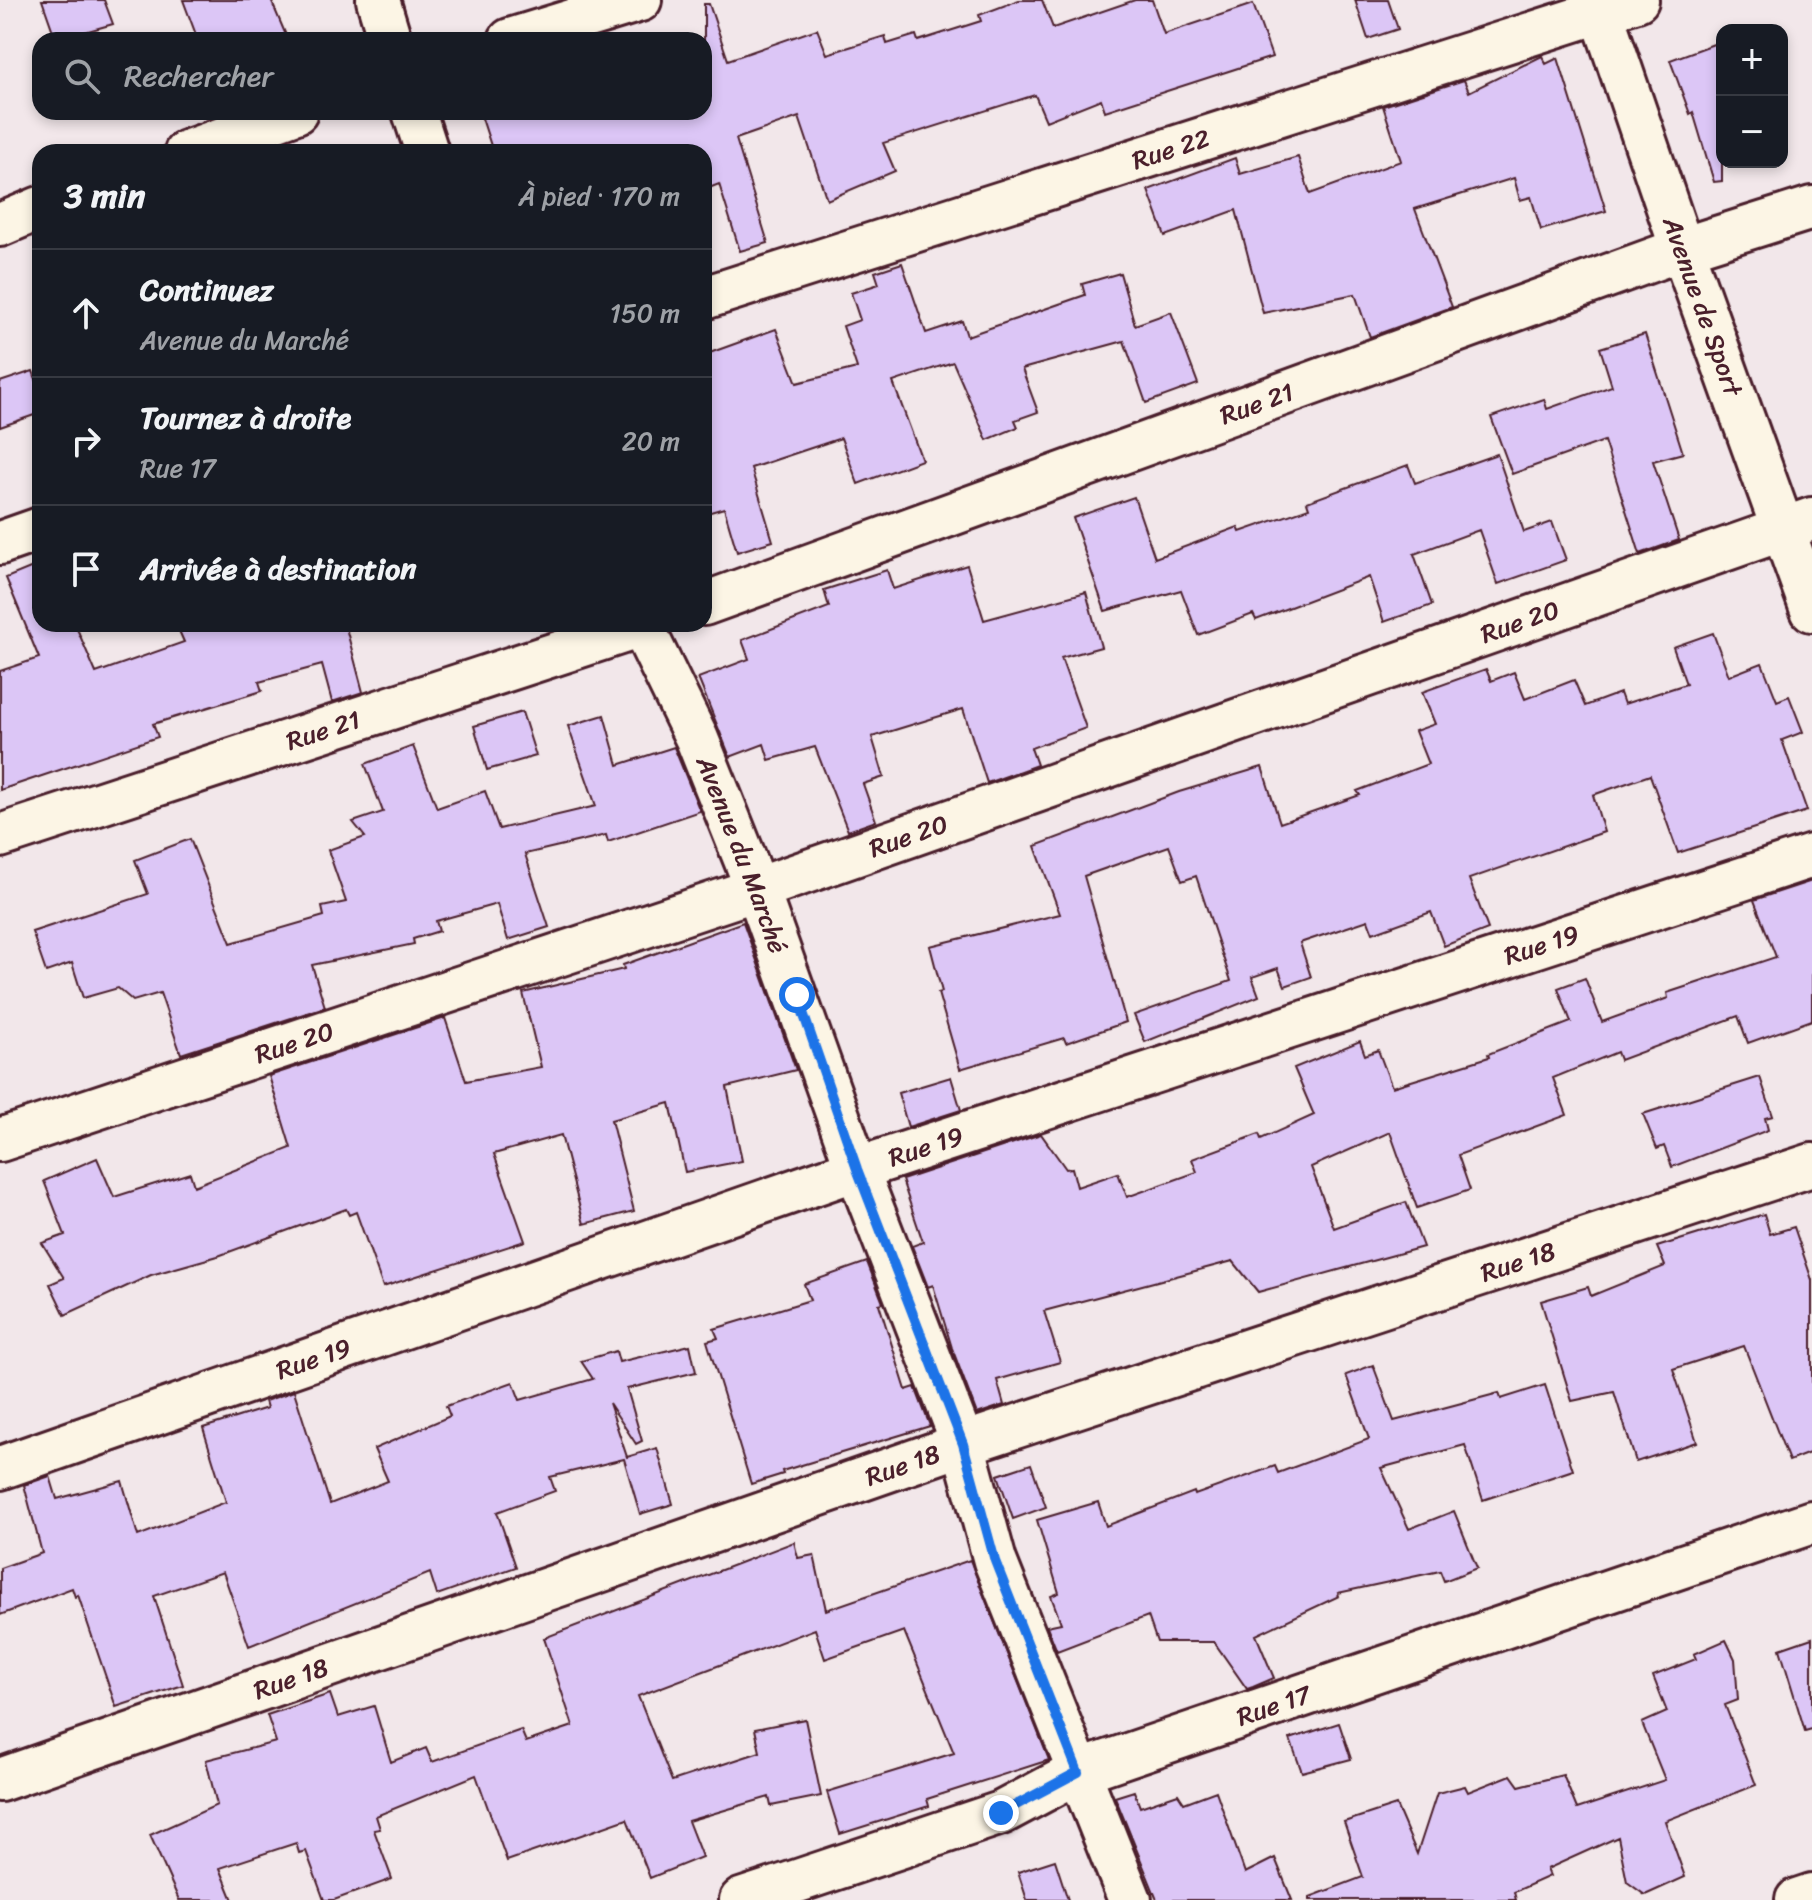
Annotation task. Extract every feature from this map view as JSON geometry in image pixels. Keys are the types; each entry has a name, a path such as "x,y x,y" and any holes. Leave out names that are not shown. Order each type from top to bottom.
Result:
{"street":[{"path":"378,0 388,32"},
{"path":"536,32 640,0"},
{"name":"Avenue de Sport","path":"1612,4 1682,249 1798,524 1812,610"},
{"name":"Rue 22","path":"712,295 1612,4"},
{"path":"208,144 274,120"},
{"path":"417,120 424,144"},
{"name":"Rue 21","path":"712,601 1682,249 1812,208"},
{"path":"0,225 32,211"},
{"name":"Rue 20","path":"0,1140 757,889 1798,524"},
{"path":"0,543 32,532"},
{"name":"Rue 21","path":"0,836 622,632"},
{"name":"Avenue du Marché","path":"646,632 697,739 757,889 857,1169 963,1444 995,1561 1130,1900"},
{"name":"Rue 19","path":"0,1468 857,1169 1812,856"},
{"name":"Rue 18","path":"0,1780 963,1444 1812,1165"},
{"name":"Rue 17","path":"741,1900 1001,1813 1078,1772 1812,1522"},
{"path":"1797,1900 1812,1895"}],"building":[{"path":"42,0 104,0 113,24 84,32 53,32"},
{"path":"183,0 271,0 285,32 195,32"},
{"path":"1019,0 1042,0 1053,28 1135,0 1152,0 1164,34 1253,4 1272,57 1105,111 1101,99 1046,121 1035,95 883,143 895,171 827,200 799,117 736,139 768,243 740,251 719,184 712,187 712,144 490,144 483,120 712,120 712,32 704,32 704,4 709,4 728,60 817,29 827,54 885,36 887,44 916,35 918,41 981,21 979,15"},
{"path":"1355,0 1388,0 1398,29 1368,39"},
{"path":"1716,43 1716,168 1722,168 1722,181 1714,182 1693,112 1690,114 1670,60"},
{"path":"1542,56 1546,64 1558,58 1606,211 1541,230 1531,197 1520,200 1514,178 1415,209 1452,307 1370,337 1355,294 1263,313 1236,210 1165,236 1148,190 1235,158 1240,174 1298,157 1310,194 1401,161 1383,106 1464,80 1469,92"},
{"path":"902,263 926,333 962,321 967,336 1085,295 1082,284 1120,273 1135,325 1171,312 1198,384 1146,403 1124,341 1022,369 1038,412 1015,420 1018,427 987,440 953,362 893,382 922,460 858,484 841,438 751,468 773,541 737,552 724,508 712,512 712,352 776,329 797,383 857,368 843,326 860,320 851,293 879,284 875,272"},
{"path":"1645,334 1683,453 1653,461 1679,540 1640,554 1604,441 1512,474 1491,417 1544,399 1547,409 1612,386 1600,348"},
{"path":"32,371 32,416 0,427 0,382"},
{"path":"1497,454 1524,532 1552,522 1566,560 1498,584 1479,530 1414,554 1432,605 1384,622 1369,577 1256,620 1253,614 1198,635 1181,590 1105,611 1073,518 1134,497 1155,558 1238,527 1240,532 1309,508 1307,502 1408,465 1415,483"},
{"path":"967,565 984,620 1086,592 1101,647 1061,658 1086,728 1031,748 1037,765 987,783 963,709 872,737 884,777 863,784 876,821 848,831 815,747 769,760 764,744 730,757 698,678 749,659 742,640 829,607 824,590 887,570 893,589"},
{"path":"32,567 32,632 78,632 96,673 184,642 180,632 347,632 363,692 332,702 322,665 259,682 262,691 153,724 158,737 0,790 0,671 39,658 6,578"},
{"path":"1713,633 1729,676 1762,663 1777,701 1789,696 1803,732 1782,740 1807,811 1678,853 1650,775 1593,795 1604,832 1469,879 1488,929 1444,946 1431,912 1373,933 1368,920 1300,943 1311,977 1285,986 1278,968 1252,977 1259,996 1145,1042 1134,1015 1231,981 1196,876 1182,881 1169,846 1084,876 1126,1022 1066,1043 1064,1038 960,1069 938,993 942,992 930,946 1060,914 1035,846 1179,792 1262,767 1280,823 1360,795 1357,791 1428,764 1415,731 1435,724 1422,692 1486,669 1491,681 1514,672 1525,699 1574,680 1585,706 1620,693 1624,704 1686,684 1673,647"},
{"path":"522,712 536,756 487,770 474,726"},
{"path":"604,715 618,765 674,747 700,811 608,842 606,835 525,854 549,927 508,940 497,904 436,921 439,931 413,939 414,944 312,965 325,1007 181,1054 160,993 133,1001 118,988 83,998 72,963 46,972 32,932 148,894 135,860 190,839 231,943 324,916 322,907 346,902 328,850 365,837 353,822 383,812 365,764 413,746 437,808 485,791 499,829 596,806 568,726"},
{"path":"1812,881 1812,1020 1748,1043 1738,1016 1620,1060 1617,1052 1553,1078 1567,1115 1458,1155 1470,1190 1417,1208 1390,1132 1311,1167 1334,1228 1406,1202 1423,1247 1258,1292 1233,1261 1044,1311 1060,1362 997,1380 1004,1405 977,1414 933,1285 928,1287 912,1246 923,1242 902,1180 1041,1134 1066,1169 1072,1168 1077,1187 1118,1173 1127,1197 1197,1172 1192,1159 1259,1134 1261,1139 1314,1115 1294,1068 1360,1041 1365,1055 1378,1050 1392,1087 1489,1057 1488,1054 1571,1022 1558,988 1585,978 1602,1022 1668,998 1667,993 1776,957 1754,900"},
{"path":"743,922 796,1070 727,1087 742,1161 685,1172 670,1103 611,1120 634,1211 584,1224 561,1135 494,1154 525,1241 383,1287 356,1212 349,1215 346,1209 218,1256 151,1275 65,1315 50,1284 64,1278 42,1243 65,1235 44,1181 97,1158 114,1197 190,1173 194,1186 291,1148 269,1076 445,1018 466,1081 541,1067 523,993 624,969 623,965"},
{"path":"951,1077 961,1110 908,1127 898,1093"},
{"path":"1760,1077 1773,1116 1765,1118 1768,1130 1672,1167 1664,1146 1657,1149 1643,1114"},
{"path":"1764,1214 1770,1234 1794,1227 1812,1280 1812,1452 1789,1461 1744,1346 1673,1369 1697,1442 1636,1462 1614,1392 1572,1401 1541,1301 1588,1287 1591,1296 1665,1266 1657,1247"},
{"path":"867,1262 883,1303 879,1304 906,1390 915,1387 930,1426 782,1471 783,1474 751,1484 707,1341 718,1338 714,1329 810,1300 804,1284"},
{"path":"690,1345 696,1372 627,1389 642,1441 636,1444 609,1403 627,1457 657,1448 673,1504 640,1514 624,1459 550,1477 555,1491 497,1512 516,1567 437,1595 430,1573 249,1646 223,1572 154,1596 183,1685 116,1707 78,1595 75,1597 72,1588 0,1615 0,1568 42,1553 24,1485 50,1476 57,1499 122,1481 138,1536 226,1502 203,1428 267,1408 265,1401 294,1391 330,1504 388,1481 374,1449 450,1416 446,1406 513,1382 520,1400 593,1379 581,1361 616,1351 619,1362"},
{"path":"1373,1365 1394,1421 1499,1393 1501,1399 1545,1385 1573,1470 1483,1500 1465,1445 1381,1468 1409,1529 1454,1511 1477,1568 1444,1581 1440,1571 1338,1593 1339,1596 1256,1635 1274,1678 1253,1687 1247,1689 1214,1642 1157,1642 1148,1616 1057,1651 1047,1626 1061,1623 1051,1596 1059,1593 1037,1520 1098,1502 1106,1526 1194,1492 1195,1495 1275,1466 1278,1473 1369,1439 1346,1375"},
{"path":"1031,1464 1046,1507 1013,1519 998,1475"},
{"path":"794,1542 798,1558 814,1555 826,1610 970,1560 1049,1760 927,1799 929,1806 840,1834 827,1792 954,1753 904,1631 825,1659 815,1629 638,1696 672,1781 760,1752 755,1729 805,1719 821,1796 771,1806 769,1797 688,1821 702,1857 650,1878 627,1819 507,1861 476,1775 376,1816 380,1829 374,1830 392,1879 334,1900 324,1900 306,1851 299,1853 296,1843 220,1868 233,1900 179,1900 150,1835 217,1805 206,1760 276,1742 267,1715 330,1694 338,1717 374,1706 391,1762 426,1748 432,1762 521,1730 526,1742 573,1726 544,1638"},
{"path":"1812,1638 1812,1729 1805,1731 1780,1649"},
{"path":"1726,1640 1735,1659 1738,1700 1725,1705 1756,1785 1665,1821 1685,1877 1645,1895 1627,1882 1618,1837 1547,1869 1550,1876 1514,1892 1516,1900 1310,1900 1310,1897 1363,1877 1344,1822 1396,1805 1417,1854 1437,1793 1465,1786 1468,1792 1511,1775 1519,1786 1563,1775 1577,1809 1665,1780 1642,1723 1667,1712 1653,1676 1696,1659 1694,1654"},
{"path":"1339,1723 1351,1759 1302,1772 1290,1739"},
{"path":"1134,1791 1140,1807 1178,1794 1184,1803 1216,1791 1245,1873 1275,1858 1292,1900 1157,1900 1115,1797"},
{"path":"1055,1860 1068,1900 1027,1900 1018,1872"}],"route":[{"path":"797,995 857,1169 963,1444 995,1561 1078,1772 1001,1813"}]}
